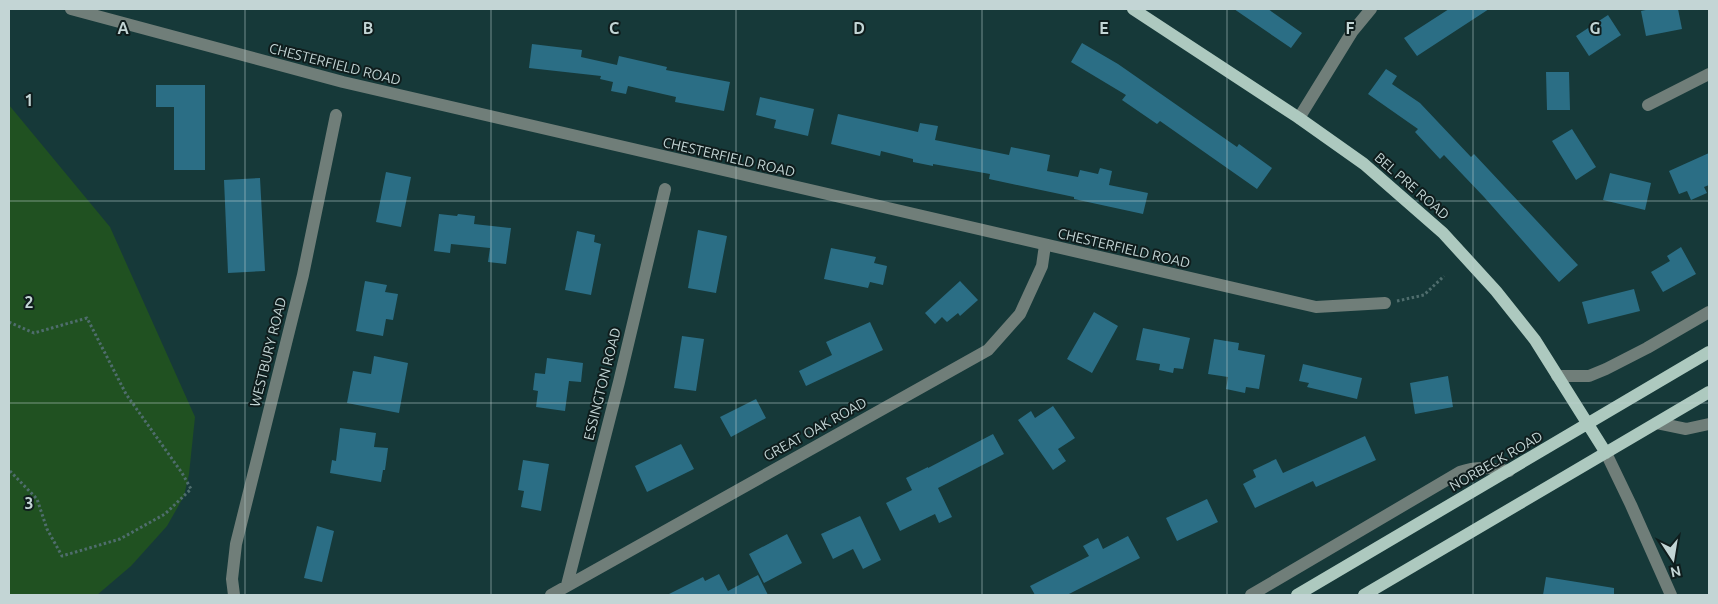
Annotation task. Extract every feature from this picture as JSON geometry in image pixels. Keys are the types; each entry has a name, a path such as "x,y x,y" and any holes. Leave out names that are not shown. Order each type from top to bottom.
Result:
{"main road":[{"name":"BEL PRE ROAD","path":"1133,9 1299,118 1364,164 1443,233 1496,290 1535,340 1606,453"},
{"name":"NORBECK ROAD","path":"1297,595 1709,352"},
{"path":"1364,595 1709,392"}],"street":[{"name":"CHESTERFIELD ROAD","path":"71,9 343,82 1316,308 1385,304"},
{"path":"1299,118 1352,32 1370,9"},
{"path":"1648,105 1709,74"},
{"name":"WESTBURY ROAD","path":"234,595 232,578 236,544 302,276 336,115"},
{"name":"ESSINGTON ROAD","path":"567,585 619,382 665,190"},
{"name":"GREAT OAK ROAD","path":"551,595 988,350 1020,314 1042,266 1045,245"},
{"path":"1557,376 1589,376 1606,369 1648,348 1709,312"},
{"path":"1657,423 1686,429 1709,424"},
{"path":"1606,453 1671,595"},
{"path":"1251,595 1460,472 1486,467 1509,471"}],"path":[{"path":"1385,304 1424,295 1444,276"},
{"path":"9,322 34,333 87,318 126,394 182,473 191,489 165,514 120,539 62,556 47,529 37,499 9,470"}],"green space":[{"path":"9,105 110,227 195,417 189,474 184,496 167,526 131,566 97,595 9,595"}],"building":[{"path":"1234,9 1268,9 1302,33 1291,48"},
{"path":"1449,9 1489,9 1417,56 1404,38"},
{"path":"1650,9 1678,9 1682,29 1646,36 1641,11"},
{"path":"1608,15 1621,35 1589,56 1576,36"},
{"path":"1082,43 1118,64 1237,147 1239,144 1272,168 1257,189 1160,121 1157,124 1122,100 1126,95 1071,62"},
{"path":"532,44 582,50 581,57 617,65 619,56 667,67 666,70 730,82 724,111 675,102 676,97 628,86 626,94 611,91 613,82 600,79 601,76 529,68"},
{"path":"1386,69 1397,76 1392,84 1420,103 1471,157 1474,154 1578,265 1559,282 1444,155 1440,159 1415,132 1418,129 1368,94"},
{"path":"1546,72 1569,72 1570,110 1547,110"},
{"path":"156,85 205,85 205,170 174,170 174,107 156,107"},
{"path":"760,97 814,109 808,136 774,128 776,120 756,115"},
{"path":"838,114 918,132 920,123 938,126 935,140 1009,155 1011,147 1050,155 1047,171 1078,177 1080,170 1098,174 1100,168 1112,171 1109,185 1148,193 1143,214 989,179 990,174 913,162 913,159 881,151 880,156 831,144"},
{"path":"1572,129 1596,167 1576,180 1552,141"},
{"path":"1709,153 1709,185 1704,187 1707,193 1691,200 1687,191 1679,194 1669,171"},
{"path":"386,172 411,177 401,227 376,222"},
{"path":"1610,173 1651,183 1645,210 1603,200"},
{"path":"260,178 265,271 228,273 224,180"},
{"path":"439,214 475,216 474,224 511,228 506,264 488,262 490,248 451,244 450,253 434,251"},
{"path":"698,230 727,236 716,293 688,288"},
{"path":"577,231 595,235 594,242 601,244 591,295 565,290"},
{"path":"1681,247 1696,274 1663,292 1651,272 1670,261 1667,256"},
{"path":"831,248 876,257 874,263 887,266 883,285 870,282 868,288 824,279"},
{"path":"365,281 387,285 385,292 398,294 393,320 386,319 383,336 356,331"},
{"path":"960,281 978,300 960,316 958,313 947,322 942,317 935,324 925,313"},
{"path":"1634,289 1640,311 1588,324 1582,302"},
{"path":"1094,312 1118,326 1092,373 1067,359"},
{"path":"870,322 883,350 806,386 799,371 832,355 826,342"},
{"path":"1143,328 1190,338 1183,369 1174,368 1173,373 1159,370 1160,364 1136,360"},
{"path":"682,336 704,339 696,391 674,388"},
{"path":"1214,339 1239,343 1238,350 1265,355 1259,389 1246,387 1245,393 1226,389 1228,377 1208,374"},
{"path":"374,356 408,363 399,413 347,403 353,371 371,374"},
{"path":"547,358 583,363 581,382 569,381 565,411 536,407 538,391 533,390 535,373 545,374"},
{"path":"1303,364 1362,378 1357,399 1307,387 1309,383 1299,381"},
{"path":"1448,376 1453,407 1415,414 1410,383"},
{"path":"756,399 766,418 731,437 720,417"},
{"path":"1053,406 1075,438 1058,449 1066,461 1053,470 1018,420 1031,411 1035,418"},
{"path":"340,428 376,433 374,447 388,448 381,482 330,473 332,460 336,461"},
{"path":"993,434 1004,454 938,488 952,517 939,523 935,514 900,531 886,503 912,490 906,478"},
{"path":"1365,436 1376,460 1316,487 1313,481 1255,508 1243,484 1256,477 1253,470 1276,459 1283,473"},
{"path":"681,444 694,469 647,492 635,466"},
{"path":"523,460 549,464 541,511 521,507 524,491 518,490"},
{"path":"1207,499 1218,522 1177,541 1166,518"},
{"path":"860,516 881,560 863,569 853,549 833,559 821,534"},
{"path":"317,526 334,531 322,582 304,578"},
{"path":"787,534 802,563 764,583 749,554"},
{"path":"1128,536 1140,558 1067,595 1035,595 1030,586 1089,556 1083,546 1098,538 1103,549"},
{"path":"719,574 728,591 758,575 768,595 667,595 703,577 705,581"},
{"path":"1546,577 1614,588 1614,595 1543,595"}]}
